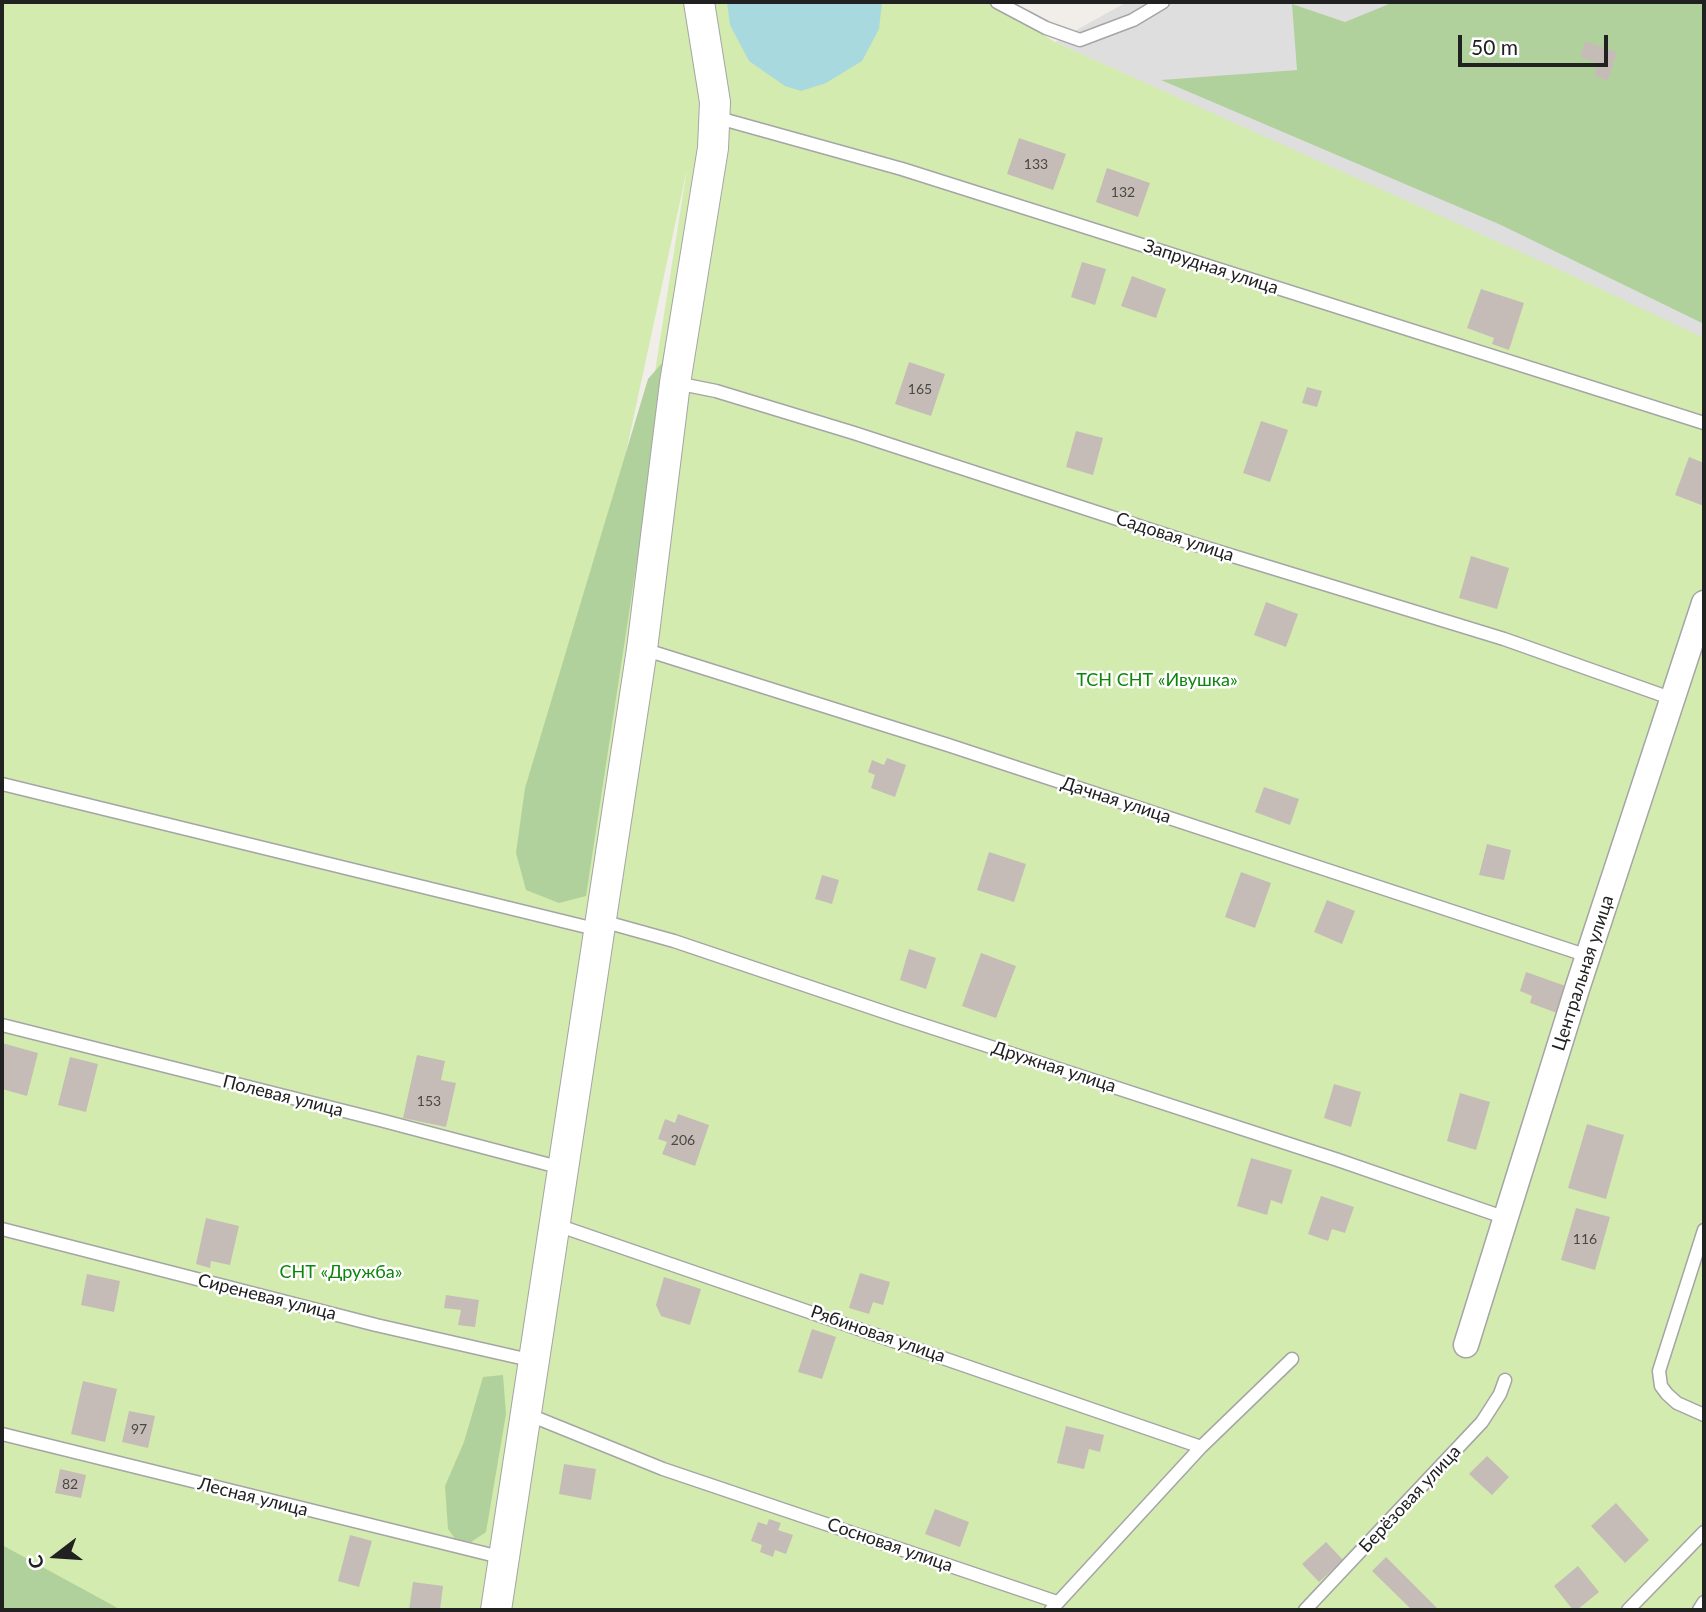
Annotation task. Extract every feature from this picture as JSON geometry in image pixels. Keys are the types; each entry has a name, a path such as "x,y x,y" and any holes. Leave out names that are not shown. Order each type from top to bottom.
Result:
{"street":[{"path":"496,1610 642,649 675,383 708,178 715,117 699,2"},
{"name":"Центральная улица","path":"1466,1345 1588,956 1704,603"}],"lane":[{"path":"997,2 1046,29 1080,40 1133,20 1163,2"},
{"name":"Запрудная улица","path":"715,117 902,169 1704,423"},
{"name":"Садовая улица","path":"675,383 716,391 854,433 1183,541 1504,639 1673,699"},
{"name":"Дачная улица","path":"642,649 961,749 1588,956"},
{"name":"Дружная улица","path":"2,784 674,941 1338,1160 1506,1219"},
{"name":"Полевая улица","path":"2,1025 563,1169"},
{"name":"Рябиновая улица","path":"554,1224 1201,1447"},
{"name":"Сиреневая улица","path":"2,1229 376,1325 534,1361"},
{"path":"1704,1230 1659,1371 1661,1386 1677,1404 1704,1415"},
{"name":"Сосновая улица","path":"526,1413 663,1469 1054,1606 1201,1447 1292,1359"},
{"name":"Берёзовая улица","path":"1305,1610 1482,1422 1500,1394 1505,1380"},
{"name":"Лесная улица","path":"2,1433 504,1559"},
{"path":"1628,1610 1704,1532"},
{"path":"1699,1610 1704,1602"}],"shaded area":[{"path":"1127,2 1704,2 1704,338 1055,42"}],"green space":[{"path":"2,2 990,2 1055,42 1560,270 1704,338 1704,1610 2,1610","holes":["687,169 639,473 546,824"]},
{"path":"1394,2 1704,2 1704,324 1501,225 1161,80 1297,70 1292,4 1345,22"},
{"path":"687,251 660,409 586,896 559,903 526,890 516,853 525,788 648,379 662,363 680,254"},
{"path":"503,1375 506,1414 486,1532 471,1542 456,1540 448,1529 445,1486 464,1442 483,1377"},
{"path":"2,1545 114,1606 120,1610 2,1610"}],"water":[{"path":"727,2 882,2 879,29 862,61 826,83 801,91 785,86 749,61 730,25"}],"building":[{"path":"1585,41 1617,52 1608,80 1594,76 1598,63 1580,57"},
{"path":"1019,138 1066,154 1053,190 1007,174"},
{"path":"1107,168 1150,183 1138,217 1096,202"},
{"path":"1082,262 1106,269 1095,305 1071,297"},
{"path":"1132,276 1166,289 1156,318 1121,306"},
{"path":"1481,289 1524,303 1509,350 1492,344 1494,338 1467,328"},
{"path":"909,362 945,374 931,416 895,404"},
{"path":"1307,387 1322,391 1317,407 1302,403"},
{"path":"1261,421 1288,430 1270,482 1243,473"},
{"path":"1076,431 1103,438 1093,475 1066,467"},
{"path":"1689,457 1704,463 1704,506 1675,495"},
{"path":"1471,556 1509,568 1497,609 1459,598"},
{"path":"1266,602 1298,614 1286,647 1254,635"},
{"path":"887,758 906,765 895,797 871,788 875,775 868,772 872,760 884,765"},
{"path":"1264,787 1299,799 1290,825 1255,812"},
{"path":"1487,844 1511,850 1504,880 1479,875"},
{"path":"989,852 1026,864 1014,902 977,890"},
{"path":"1241,872 1271,883 1255,928 1225,917"},
{"path":"822,875 839,880 832,904 815,899"},
{"path":"1327,900 1355,911 1342,944 1314,932"},
{"path":"909,949 936,958 926,989 900,980"},
{"path":"981,953 1016,966 996,1018 962,1006"},
{"path":"1526,972 1574,989 1565,1016 1530,1003 1532,996 1520,991"},
{"path":"2,1043 38,1053 27,1096 2,1089"},
{"path":"417,1055 445,1061 441,1080 456,1083 446,1127 403,1118"},
{"path":"70,1057 98,1064 86,1112 58,1105"},
{"path":"1334,1084 1361,1092 1351,1127 1324,1118"},
{"path":"1460,1093 1490,1102 1476,1150 1447,1141"},
{"path":"678,1114 709,1125 695,1166 662,1154 667,1142 658,1139 665,1119 675,1123"},
{"path":"1587,1124 1624,1135 1606,1199 1568,1188"},
{"path":"1251,1158 1292,1170 1282,1204 1271,1200 1267,1215 1237,1206"},
{"path":"1321,1196 1354,1207 1345,1233 1332,1229 1328,1241 1308,1234"},
{"path":"1576,1208 1610,1217 1595,1270 1561,1260"},
{"path":"206,1218 239,1226 230,1265 211,1261 210,1268 196,1264"},
{"path":"860,1273 890,1282 883,1305 873,1302 869,1314 849,1308"},
{"path":"87,1274 120,1281 114,1312 81,1305"},
{"path":"664,1277 701,1289 690,1325 661,1316 656,1305"},
{"path":"446,1295 479,1300 475,1327 458,1325 461,1310 444,1308"},
{"path":"812,1329 836,1337 822,1379 798,1372"},
{"path":"83,1381 117,1389 105,1442 71,1434"},
{"path":"129,1411 155,1416 148,1448 122,1442"},
{"path":"1066,1426 1104,1435 1100,1452 1089,1449 1084,1469 1057,1463"},
{"path":"1487,1456 1509,1477 1492,1495 1469,1474"},
{"path":"564,1464 596,1469 591,1500 559,1494"},
{"path":"60,1469 86,1475 81,1498 55,1493"},
{"path":"1616,1503 1649,1540 1625,1563 1591,1526"},
{"path":"935,1509 969,1522 960,1547 925,1534"},
{"path":"769,1519 781,1523 778,1530 793,1535 786,1554 775,1550 773,1557 760,1552 762,1545 751,1541 758,1522 767,1525"},
{"path":"350,1535 372,1541 359,1587 338,1581"},
{"path":"1326,1542 1343,1560 1319,1582 1302,1564"},
{"path":"1386,1557 1439,1610 1412,1610 1372,1571"},
{"path":"1578,1566 1599,1592 1577,1610 1573,1610 1554,1586"},
{"path":"413,1582 443,1586 440,1610 409,1610"}],"park label":[{"name":"ТСН СНТ «Ивушка»","path":"1157,680"},
{"name":"СНТ «Дружба»","path":"341,1272"}]}
